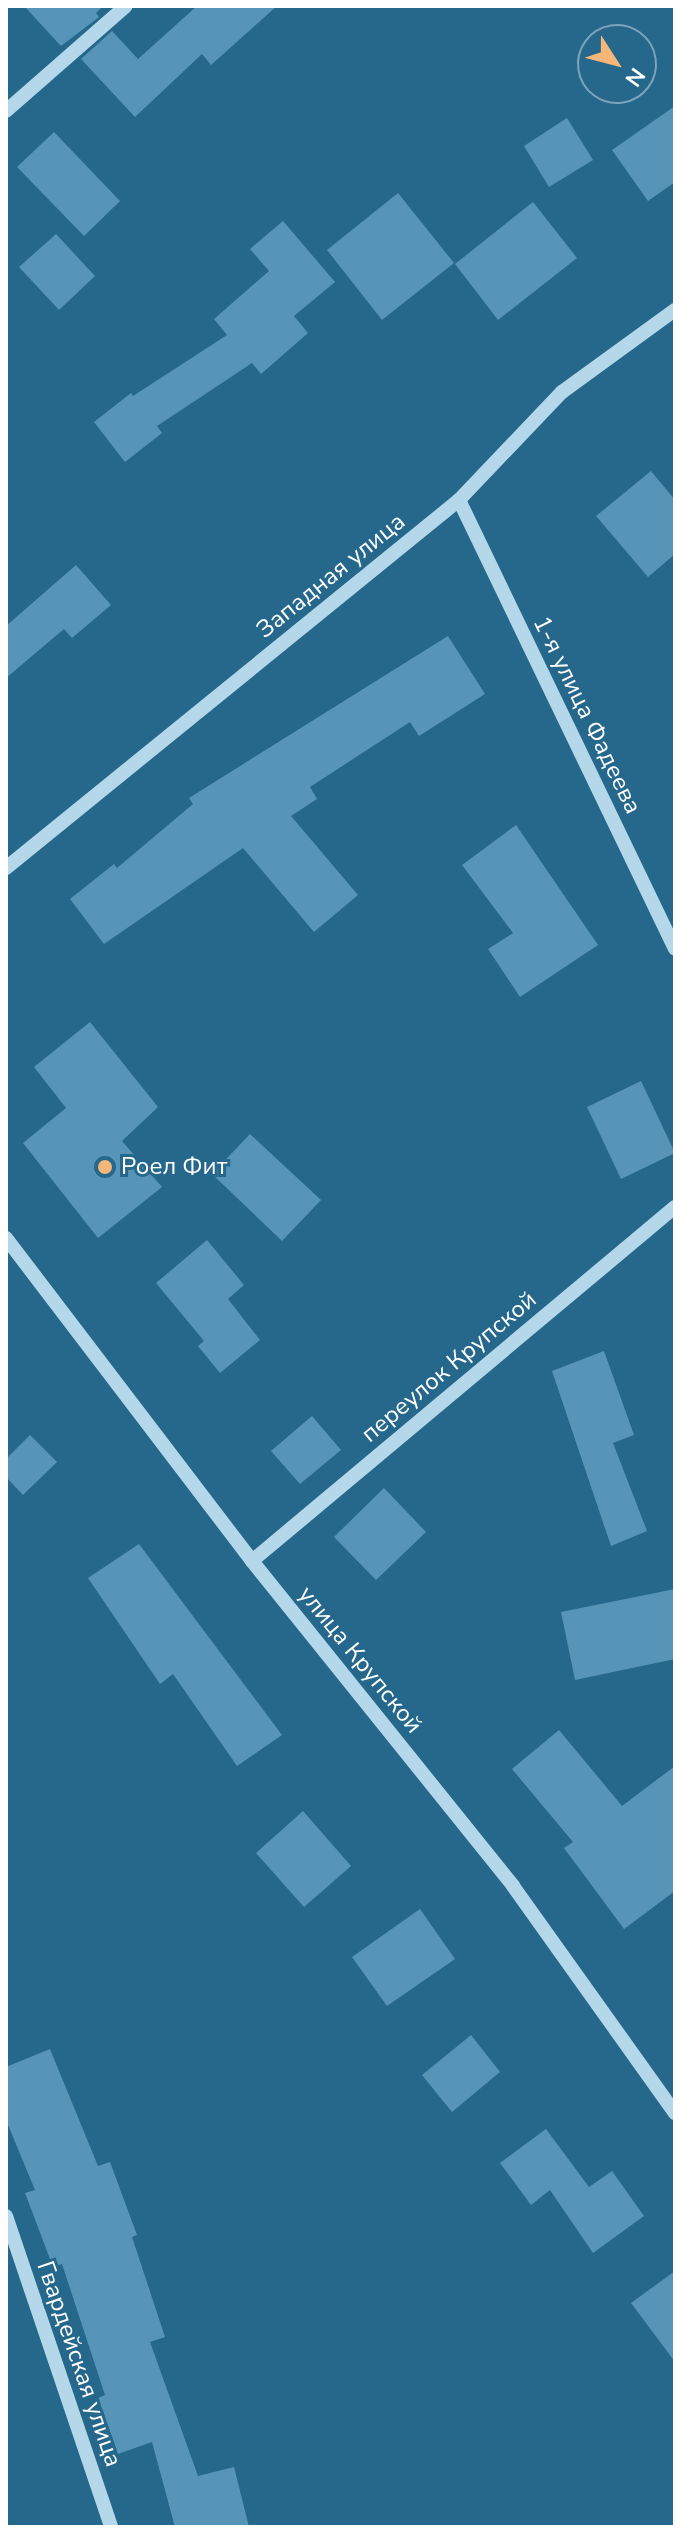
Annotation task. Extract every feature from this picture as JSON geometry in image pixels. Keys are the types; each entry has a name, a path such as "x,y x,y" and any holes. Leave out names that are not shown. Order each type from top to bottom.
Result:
{"street":[{"path":"6,111 126,6"},
{"name":"Западная улица","path":"6,868 459,500 562,392 675,310"},
{"name":"1-я улица Фадеева","path":"459,500 675,949"},
{"name":"переулок Крупской","path":"252,1561 675,1207"},
{"name":"улица Крупской","path":"6,1238 252,1561 513,1886 675,2113"},
{"name":"Гвардейская улица","path":"6,2216 111,2527"}],"building":[{"path":"24,6 103,6 96,13 99,17 61,46"},
{"path":"197,6 277,6 211,65 202,54 135,117 81,59 112,31 138,59"},
{"path":"675,106 675,182 648,201 612,150"},
{"path":"567,118 593,160 549,187 524,146"},
{"path":"54,132 120,201 84,236 17,167"},
{"path":"398,193 454,263 382,320 327,250"},
{"path":"533,202 577,258 498,320 455,264"},
{"path":"283,221 335,282 294,316 308,333 261,374 252,363 157,426 162,433 125,462 94,422 131,393 133,396 227,335 214,319 269,271 250,249"},
{"path":"56,234 95,276 59,310 19,267"},
{"path":"651,471 675,500 675,554 648,577 596,516"},
{"path":"76,565 111,605 72,638 64,629 6,678 6,626"},
{"path":"448,636 485,694 419,736 410,722 310,787 317,799 291,816 358,895 314,932 243,848 104,944 70,899 114,864 117,868 193,804 189,798"},
{"path":"516,825 598,945 520,997 488,949 513,933 462,865"},
{"path":"90,1022 158,1107 122,1141 162,1187 98,1238 23,1143 66,1108 34,1067"},
{"path":"641,1081 675,1153 621,1179 587,1107"},
{"path":"250,1134 321,1200 282,1241 212,1174"},
{"path":"207,1240 244,1285 228,1299 260,1340 220,1373 198,1346 204,1341 156,1283"},
{"path":"604,1351 634,1435 613,1443 647,1531 611,1546 552,1371"},
{"path":"312,1416 341,1450 300,1484 271,1451"},
{"path":"30,1435 57,1462 23,1495 6,1477 6,1459"},
{"path":"384,1488 426,1532 376,1580 334,1537"},
{"path":"139,1544 282,1735 237,1766 173,1674 160,1684 88,1578"},
{"path":"675,1589 675,1659 575,1680 561,1612"},
{"path":"559,1730 622,1806 675,1766 675,1891 624,1929 564,1848 573,1842 512,1769"},
{"path":"303,1811 351,1866 304,1907 256,1853"},
{"path":"420,1909 455,1959 387,2006 352,1957"},
{"path":"471,2035 500,2072 452,2112 422,2075"},
{"path":"50,2049 98,2166 110,2162 137,2235 132,2237 165,2337 150,2342 198,2476 234,2467 249,2527 175,2527 152,2442 118,2454 98,2398 105,2395 62,2264 53,2267 25,2193 35,2190 6,2120 6,2067"},
{"path":"546,2129 589,2187 612,2171 644,2216 593,2253 550,2190 531,2205 500,2163"},
{"path":"675,2271 675,2362 631,2303"}],"place":[{"name":"Роел Фит","path":"105,1167"}]}
